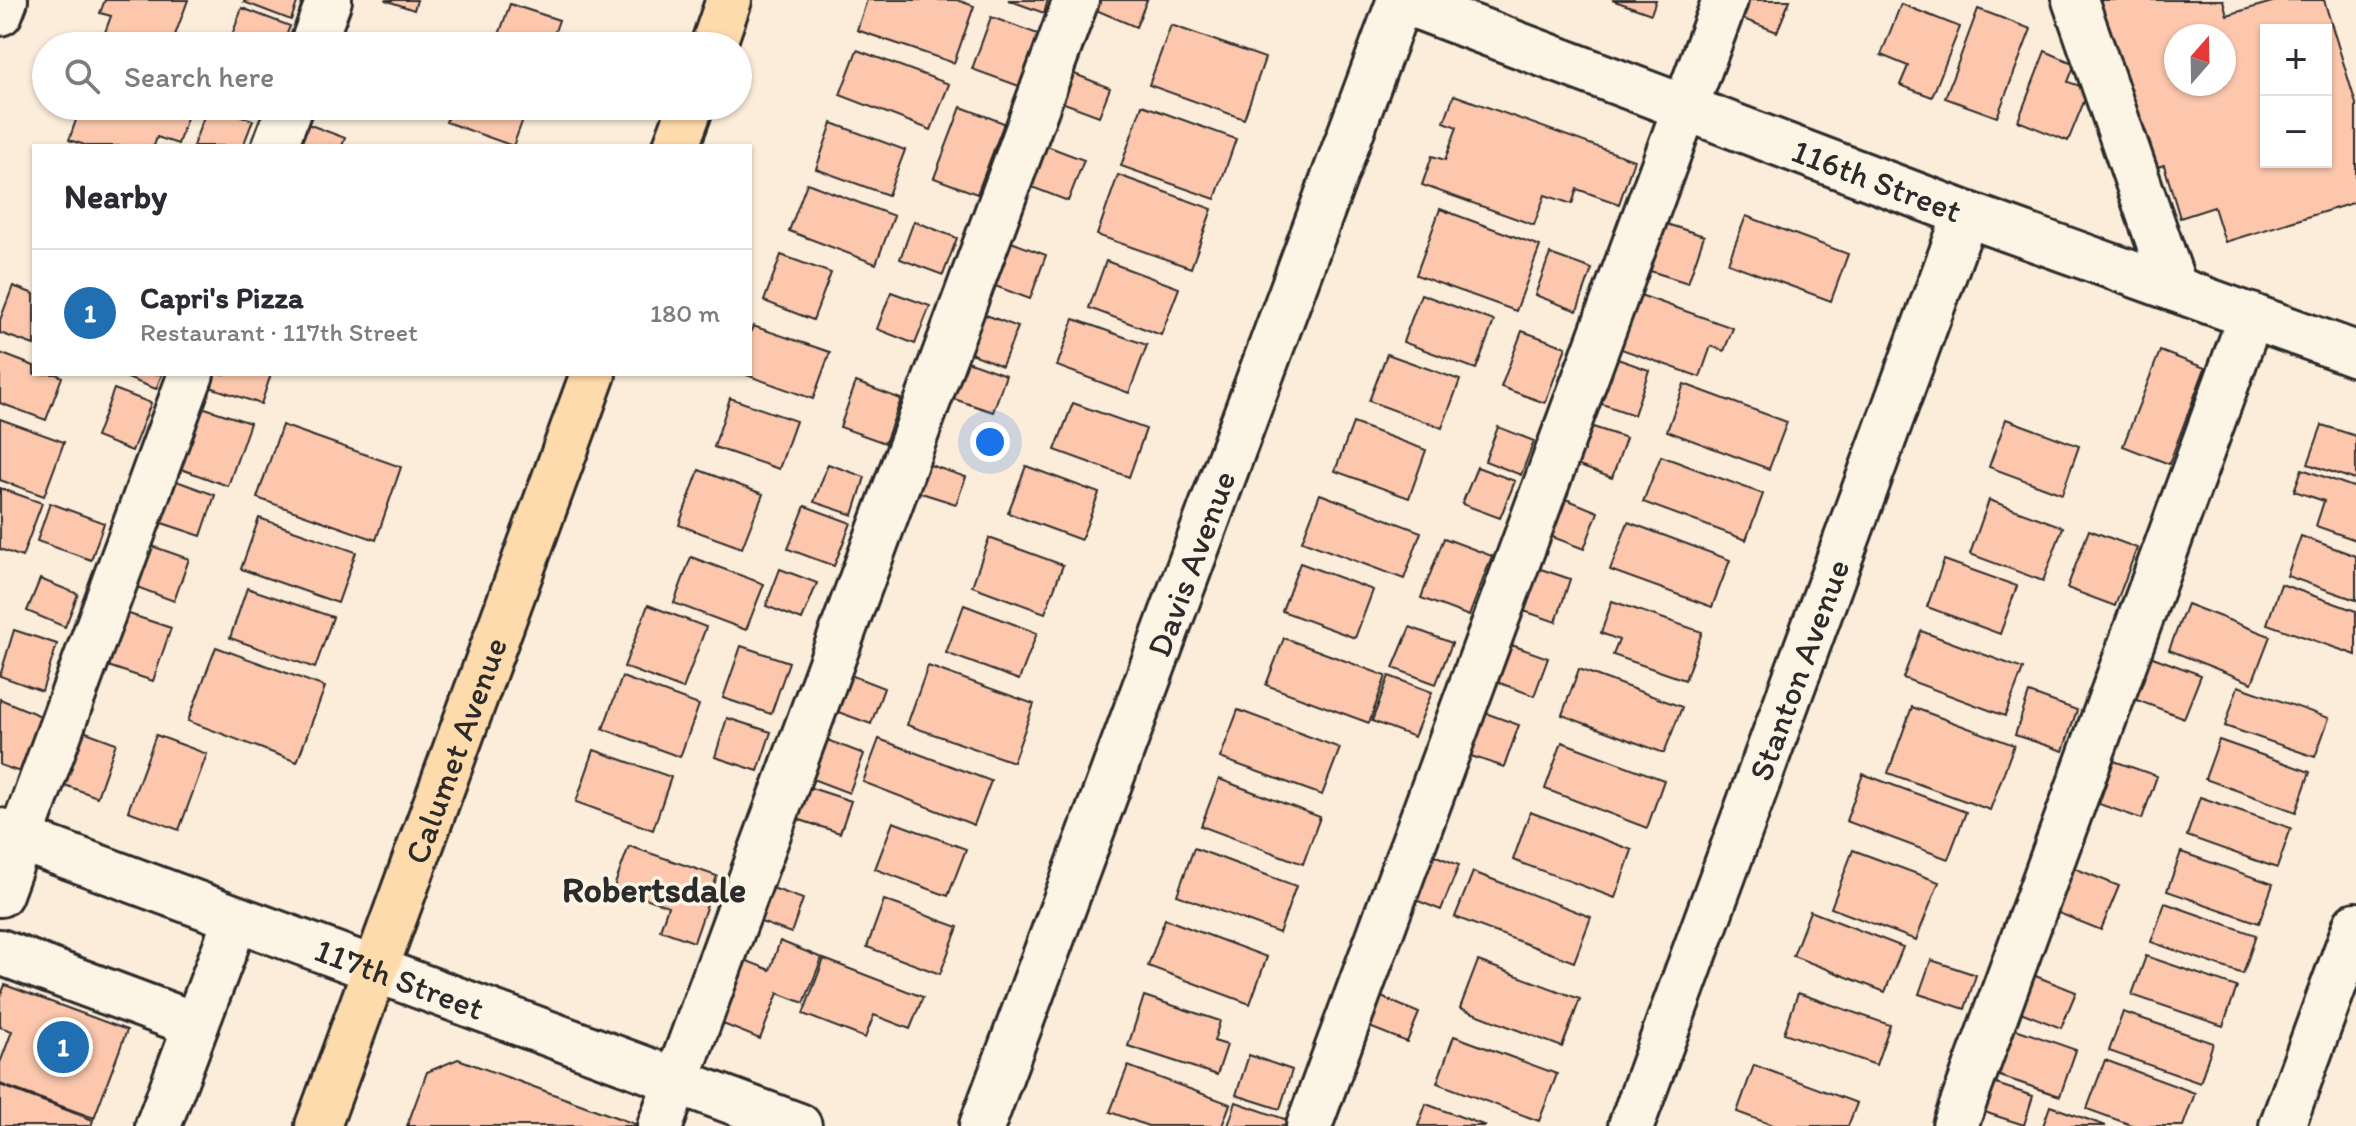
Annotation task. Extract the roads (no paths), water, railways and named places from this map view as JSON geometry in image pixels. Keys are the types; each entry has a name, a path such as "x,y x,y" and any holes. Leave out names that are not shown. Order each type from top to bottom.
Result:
{"main road":[{"path":"718,32 729,0"},
{"path":"677,144 686,120"},
{"name":"Calumet Avenue","path":"318,1126 592,376"}],"street":[{"path":"0,13 5,0"},
{"path":"317,32 329,0"},
{"path":"660,1126 1076,0"},
{"name":"116th Street","path":"1400,0 1966,214 2356,354"},
{"name":"Davis Avenue","path":"982,1126 1400,0"},
{"path":"1309,1126 1725,0"},
{"path":"2075,0 2175,289"},
{"path":"276,144 285,120"},
{"name":"Stanton Avenue","path":"1631,1126 1966,214"},
{"path":"1955,1126 2251,316"},
{"path":"0,894 10,835 190,376"},
{"name":"117th Street","path":"10,835 799,1126"},
{"path":"158,1126 236,919"},
{"path":"2282,1126 2356,925"},
{"path":"0,952 196,1025"}],"place":[{"name":"Capri's Pizza","path":"63,1047"}],"district":[{"name":"Robertsdale","path":"654,889"}]}
